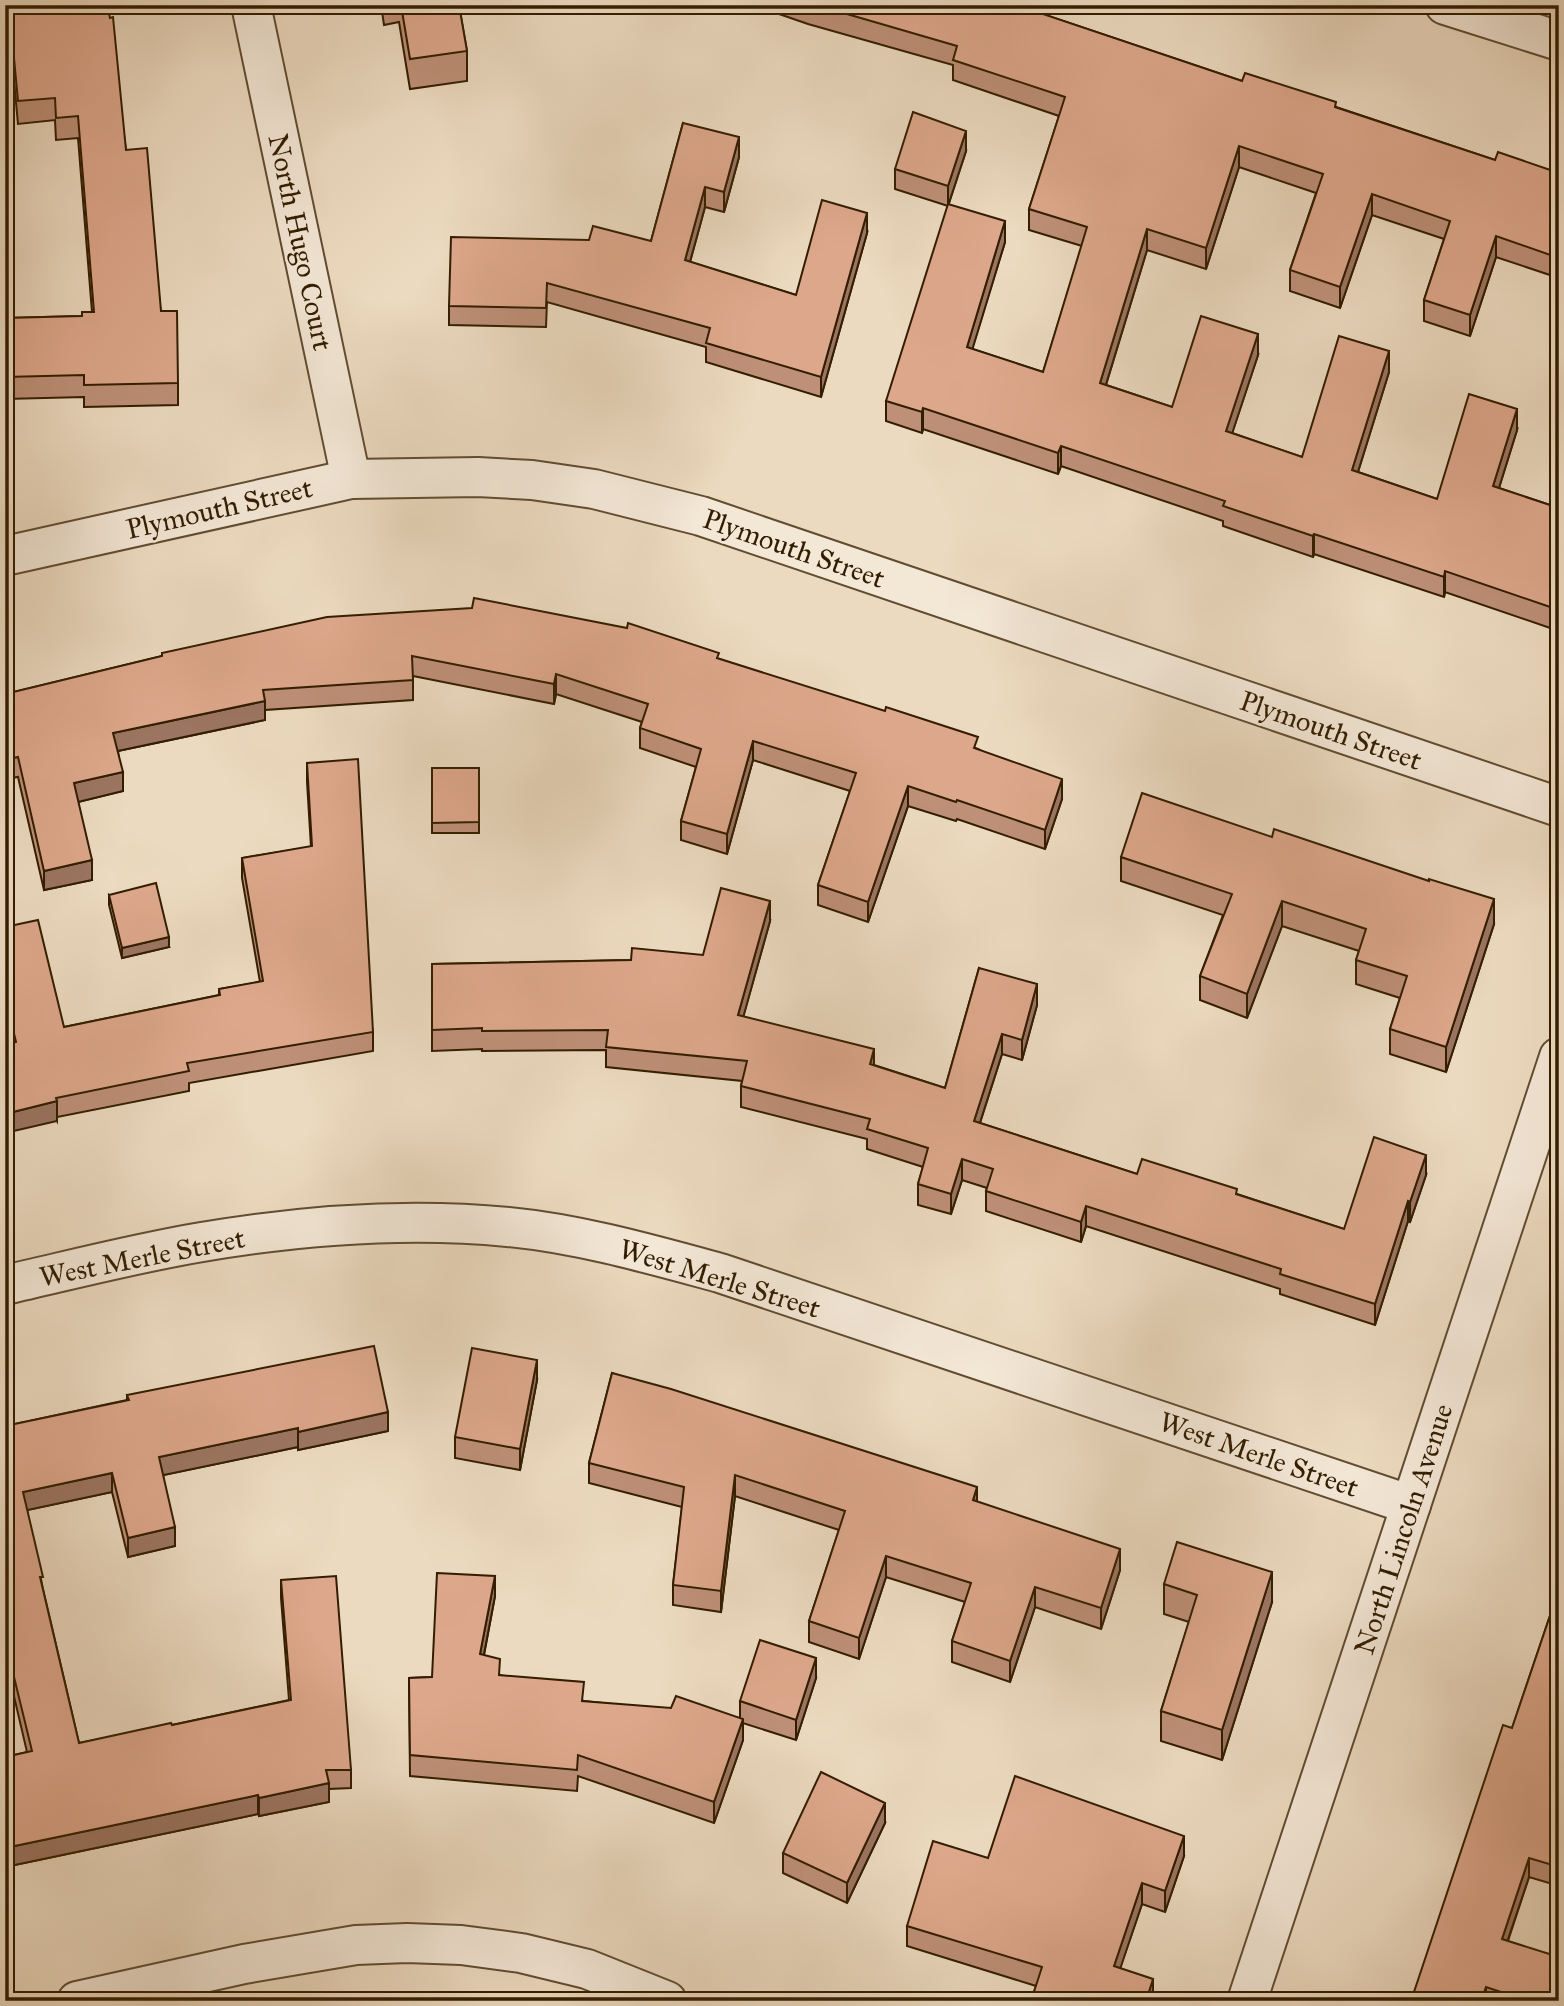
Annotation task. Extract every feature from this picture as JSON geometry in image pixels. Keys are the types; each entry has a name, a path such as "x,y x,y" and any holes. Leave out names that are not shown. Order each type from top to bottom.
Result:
{"street":[{"name":"North Hugo Court","path":"251,5 351,479"},
{"path":"1445,5 1559,41"},
{"name":"Plymouth Street","path":"5,556 351,479 478,477 532,480 593,489 701,516 1559,807"},
{"name":"North Lincoln Avenue","path":"1247,2001 1559,1058"},
{"name":"West Merle Street","path":"5,1284 201,1242 321,1226 444,1223 510,1227 620,1246 720,1273 1411,1505"},
{"path":"77,2001 244,1964 356,1945 407,1943 461,1945 521,1953 587,1969 667,2001"}],"building":[{"path":"7,5 107,5 110,18 113,17 126,150 147,148 161,311 177,311 178,383 84,385 84,375 5,377 5,318 82,316 82,312 94,312 78,116 56,118 55,98 18,101"},
{"path":"401,5 459,5 467,51 410,59"},
{"path":"816,5 1016,5 1242,81 1245,73 1336,102 1335,107 1495,160 1498,152 1559,173 1559,258 1496,236 1470,315 1424,300 1450,221 1372,194 1340,287 1290,270 1323,174 1239,146 1206,248 1147,229 1100,383 1172,407 1201,316 1258,334 1226,431 1302,457 1339,336 1389,351 1352,470 1437,499 1469,394 1517,409 1493,486 1559,508 1559,610 1445,571 1444,577 1314,534 1313,536 1223,506 1225,501 1061,446 1058,453 923,408 922,412 886,401 948,204 1005,221 967,347 1043,372 1087,227 1029,209 1065,97 953,60 957,46"},
{"path":"913,112 966,131 948,186 895,169"},
{"path":"683,123 739,137 724,192 705,187 685,260 796,295 822,200 867,213 821,377 706,343 710,328 547,283 546,308 449,306 451,237 589,240 593,226 651,241"},
{"path":"474,598 627,628 628,623 719,653 717,658 978,737 974,748 1062,779 1045,830 908,786 868,902 818,885 856,773 753,741 727,834 681,821 701,749 640,728 648,704 556,674 554,684 412,656 413,680 263,690 265,701 113,733 123,772 74,783 92,860 44,871 18,757 5,760 5,694 162,656 162,653 327,617 472,608"},
{"path":"358,759 373,1032 187,1063 189,1071 56,1098 57,1101 5,1114 5,1044 16,1042 5,995 5,927 38,920 64,1027 220,995 219,989 263,981 242,858 312,846 307,763"},
{"path":"432,768 479,768 479,822 432,823"},
{"path":"1142,793 1272,837 1274,829 1429,881 1494,899 1446,1047 1390,1029 1407,976 1356,960 1366,929 1282,901 1247,994 1200,976 1232,894 1121,857"},
{"path":"156,883 169,937 122,948 109,895"},
{"path":"721,888 770,901 738,1015 874,1049 870,1064 945,1088 979,968 1037,984 1022,1040 1002,1034 974,1121 1137,1174 1142,1159 1237,1189 1236,1194 1344,1229 1374,1137 1426,1155 1410,1202 1408,1201 1375,1304 1280,1274 1281,1269 1086,1206 1081,1222 986,1191 993,1169 962,1159 951,1194 918,1184 928,1148 867,1129 870,1119 741,1086 747,1061 606,1047 608,1030 432,1030 432,964 631,960 632,948 703,955"},
{"path":"374,1346 388,1412 298,1432 298,1428 159,1457 175,1527 128,1538 112,1473 23,1492 79,1743 291,1700 281,1580 336,1576 351,1770 326,1770 329,1783 259,1798 258,1795 5,1848 5,1757 32,1751 6,1644 9,1643 5,1628 5,1426 129,1400 127,1395"},
{"path":"472,1348 537,1360 520,1449 455,1437"},
{"path":"612,1373 671,1389 977,1487 973,1500 1120,1549 1101,1608 1035,1587 1010,1661 952,1641 971,1583 886,1556 859,1638 809,1621 845,1511 735,1475 721,1591 673,1585 684,1487 589,1463"},
{"path":"1177,1542 1272,1572 1222,1730 1161,1711 1197,1595 1164,1584"},
{"path":"437,1573 495,1576 480,1654 500,1659 499,1675 584,1682 582,1701 671,1708 676,1696 743,1719 714,1802 578,1755 577,1770 410,1755 409,1678 432,1677"},
{"path":"1559,1589 1559,1867 1529,1858 1502,1939 1559,1957 1559,2001 1528,2001 1486,1987 1481,2001 1411,2001 1503,1725 1512,1728"},
{"path":"760,1640 816,1658 796,1720 740,1701"},
{"path":"821,1772 885,1803 847,1883 783,1853"},
{"path":"1015,1776 1184,1836 1165,1891 1142,1883 1114,1966 1153,1979 1146,2001 1031,2001 1042,1967 907,1926 933,1841 988,1858"}]}
